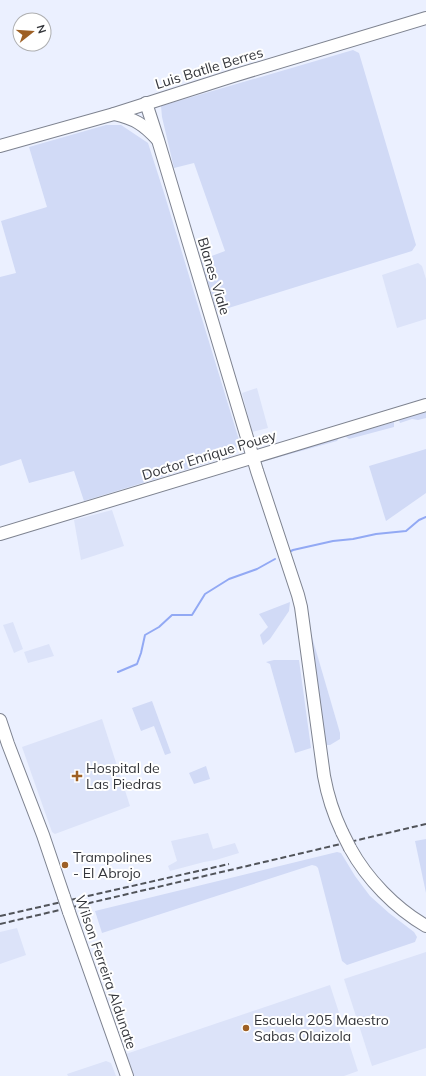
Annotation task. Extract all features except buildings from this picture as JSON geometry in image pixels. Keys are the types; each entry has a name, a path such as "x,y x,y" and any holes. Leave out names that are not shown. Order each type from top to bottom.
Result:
{"street":[{"name":"Luis Batlle Berres","path":"0,146 114,114 426,18"},
{"name":"Blanes Viale","path":"146,103 253,458 298,595 301,607 328,798 350,848 366,873 376,885 405,911 426,926"},
{"path":"114,114 133,119 140,123 158,140"},
{"name":"Doctor Enrique Pouey","path":"0,534 426,406"},
{"name":"Wilson Ferreira Aldunate","path":"0,720 43,835 127,1076"}],"shaded area":[{"path":"353,50 359,53 416,245 412,251 222,310 216,309 201,260 225,251 194,163 174,168 162,117 161,106"},
{"path":"106,125 121,125 148,143 239,440 236,450 230,456 84,501 74,471 29,483 21,459 0,466 0,277 16,273 1,221 47,207 29,147"},
{"path":"418,263 422,266 426,279 426,319 397,328 382,275"},
{"path":"257,388 268,428 252,432 242,393"},
{"path":"426,412 426,418 418,420 412,419 400,423 399,420 408,416"},
{"path":"394,422 394,427 349,439 345,436"},
{"path":"340,436 337,441 265,461 264,460"},
{"path":"426,449 426,493 386,521 369,466"},
{"path":"112,510 124,546 81,560 74,520"},
{"path":"290,602 289,611 270,639 263,645 260,635 268,627 259,614"},
{"path":"305,613 340,733 340,739 330,745 325,744"},
{"path":"13,622 23,649 14,653 3,625"},
{"path":"49,644 54,656 28,663 24,652"},
{"path":"274,660 299,660 311,748 295,753 270,664 266,662"},
{"path":"152,701 171,753 165,755 154,726 141,731 132,708"},
{"name":"Hospital de Las Piedras","path":"102,719 130,806 55,834 52,832 22,747"},
{"path":"206,766 210,779 194,784 189,773"},
{"path":"208,833 213,849 235,843 239,853 170,871 168,866 177,861 171,841"},
{"path":"426,839 426,893 415,841"},
{"path":"337,852 341,853 355,876 370,896 414,932 417,937 415,942 347,965 342,961 318,868 312,865 102,933 95,911"},
{"path":"17,928 26,955 0,964 0,932"},
{"path":"426,952 426,1048 372,1066 344,979"},
{"name":"Escuela 205 Maestro Sabas Olaizola","path":"330,985 358,1071 344,1076 134,1076 126,1054"},
{"path":"106,1061 111,1063 116,1076 68,1076 67,1074"}],"waterway":[{"path":"289,552 333,541 406,531 419,520 426,517"},
{"path":"118,672 137,664 145,635 159,627 172,615 192,615 205,594 229,579 257,569 275,559"}],"railway":[{"path":"0,924 426,824"},
{"path":"0,916 229,864"}],"place":[{"name":"Hospital de Las Piedras","path":"77,776"},
{"name":"Trampolines - El Abrojo","path":"65,865"},
{"name":"Escuela 205 Maestro Sabas Olaizola","path":"246,1028"}]}
